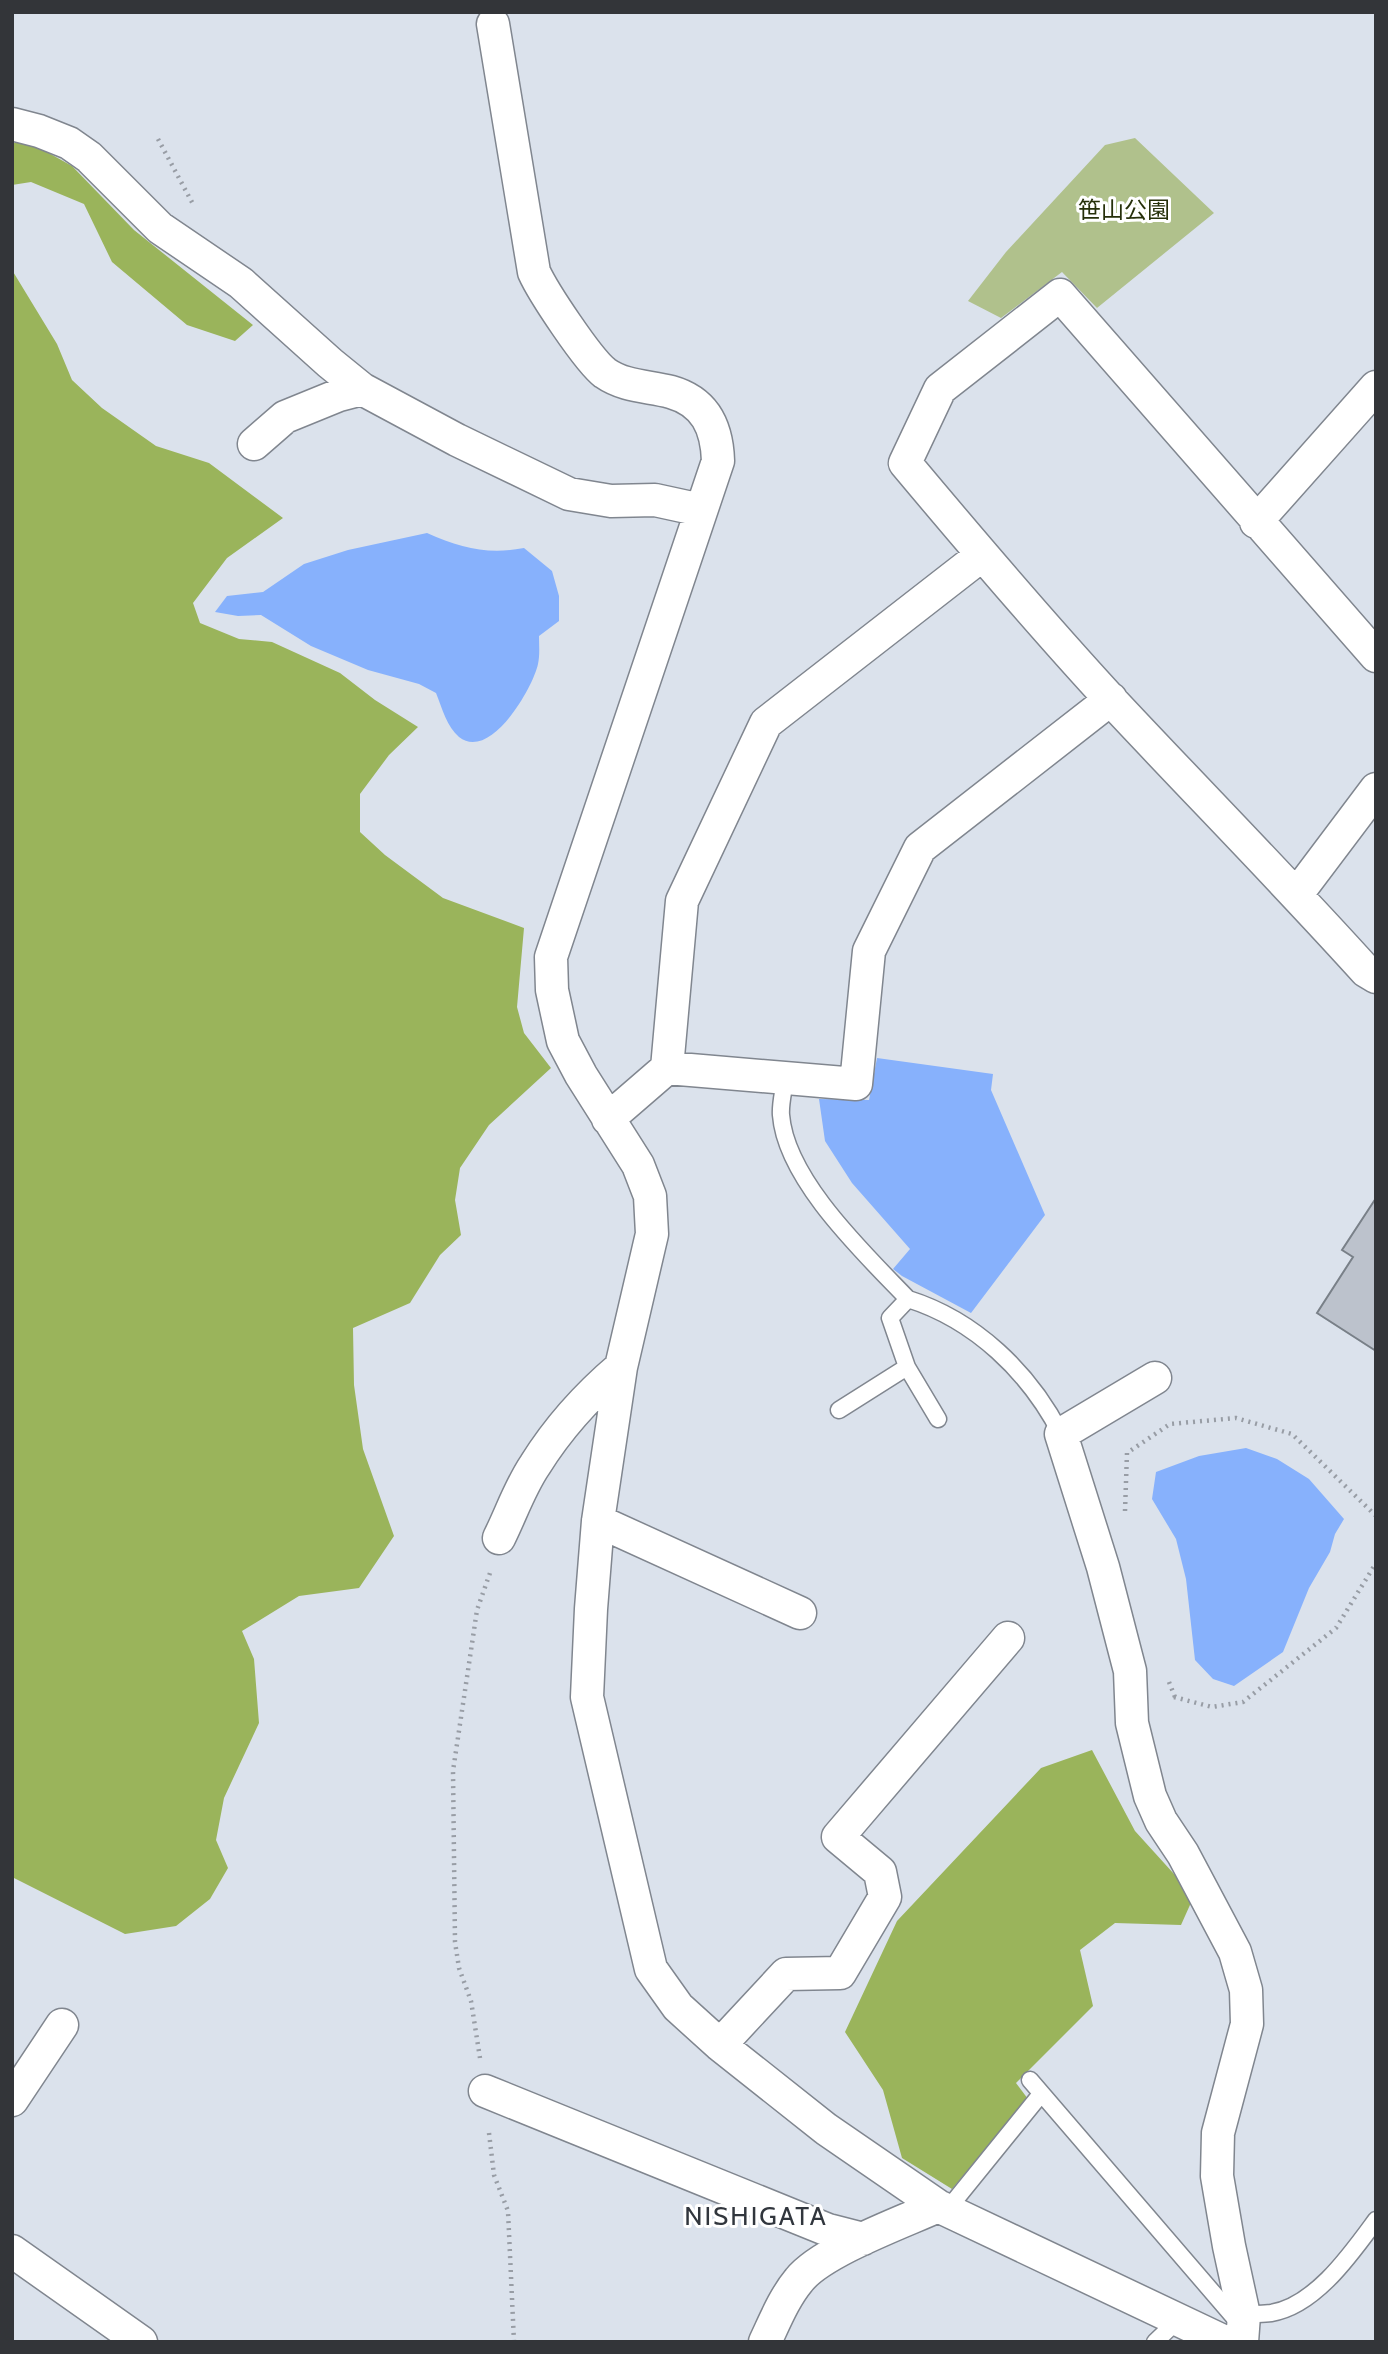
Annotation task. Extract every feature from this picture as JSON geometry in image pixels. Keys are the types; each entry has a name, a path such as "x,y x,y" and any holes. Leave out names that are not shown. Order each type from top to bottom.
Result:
{"street":[{"path":"493,24 534,272 541,289 604,372 629,384 671,392 690,401 712,424 717,438 718,461 551,957 552,990 563,1041 580,1075 638,1165 650,1196 652,1234 621,1367 598,1521 587,1697 651,1969 678,2007 720,2045 826,2129 943,2208 1178,2320 1239,2331 1217,2176 1218,2133 1247,2024 1246,1990 1236,1952 1184,1854 1161,1821 1150,1796 1132,1723 1130,1671 1103,1567 1061,1434 1155,1378"},
{"path":"12,124 69,143 89,157 160,228 242,283 362,389 457,440 569,494 611,501 655,500 701,510"},
{"path":"1376,656 1060,295 940,389 905,463 982,555 1111,699 1297,894 1366,971 1376,977"},
{"path":"1256,522 1376,387"},
{"path":"254,444 285,417 339,395 362,389"},
{"path":"608,1119 667,1068 682,901 766,723 982,555"},
{"path":"667,1068 856,1084 869,950 920,848 1111,699"},
{"path":"1297,894 1376,789"},
{"path":"499,1538 533,1467 556,1433 597,1387 621,1367"},
{"path":"598,1521 800,1613"},
{"path":"720,2045 786,1974 840,1973 885,1897 880,1872 838,1837 1008,1638"},
{"path":"12,2100 62,2025"},
{"path":"485,2091 828,2230 863,2239"},
{"path":"765,2342 785,2300 800,2278 819,2263 863,2239 943,2208"},
{"path":"12,2251 141,2342"}],"lane":[{"path":"785,1078 781,1115 793,1160 842,1230 908,1299 928,1305 970,1328 1021,1374 1046,1405 1061,1434"},
{"path":"908,1299 890,1318 906,1367 938,1419"},
{"path":"839,1410 906,1367"},
{"path":"1030,2080 1239,2331 1310,2297 1352,2254 1376,2220"},
{"path":"943,2208 1041,2094"},
{"path":"1155,2342 1178,2320"}],"path":[{"path":"1125,1515 1127,1452 1170,1424 1236,1418 1292,1434 1376,1516"},
{"path":"499,1538 504,1546 486,1582 477,1610 453,1770 455,1942 459,1968 471,2001 494,2175 508,2211 514,2342"},
{"path":"1167,1677 1175,1697 1212,1707 1243,1702 1336,1628 1376,1563"}],"green space":[{"name":"笹山公園","path":"1135,138 1214,213 1097,308 1062,272 1001,318 968,301 1006,252 1105,145"},
{"path":"29,142 72,166 134,230 253,325 235,341 187,325 112,262 84,204 31,182 12,185 12,143"},
{"path":"12,270 57,344 72,380 102,408 156,446 209,463 283,518 227,558 193,603 200,623 239,639 272,642 340,673 375,700 418,727 389,755 360,794 360,832 385,855 443,898 524,928 517,1007 524,1033 551,1068 489,1125 460,1168 455,1200 461,1235 440,1255 410,1303 353,1328 354,1385 363,1449 394,1536 359,1588 299,1596 242,1631 254,1659 259,1723 224,1798 216,1840 228,1868 210,1899 176,1926 125,1934 12,1877"},
{"path":"1092,1750 1135,1831 1194,1896 1181,1925 1115,1923 1080,1950 1093,2006 1016,2083 1028,2099 952,2189 902,2158 883,2090 845,2032 897,1921 1041,1768"}],"water":[{"path":"427,533 475,549 498,551 524,548 552,571 559,596 559,621 539,636 538,664 528,689 508,719 484,740 471,742 459,737 448,723 436,693 419,684 368,670 311,646 261,615 238,616 215,612 227,596 263,592 304,564 348,550"},
{"path":"877,1058 993,1074 991,1090 1045,1215 971,1313 893,1269 910,1249 852,1183 825,1141 819,1099 869,1100"},
{"path":"1246,1448 1277,1459 1309,1479 1344,1519 1335,1534 1330,1552 1309,1588 1283,1652 1234,1686 1213,1679 1195,1660 1186,1579 1176,1539 1152,1499 1156,1472 1199,1456"}],"building":[{"path":"1376,1198 1376,1351 1317,1313 1353,1257 1342,1250"}],"district":[{"name":"NISHIGATA","path":"756,2216"}]}
